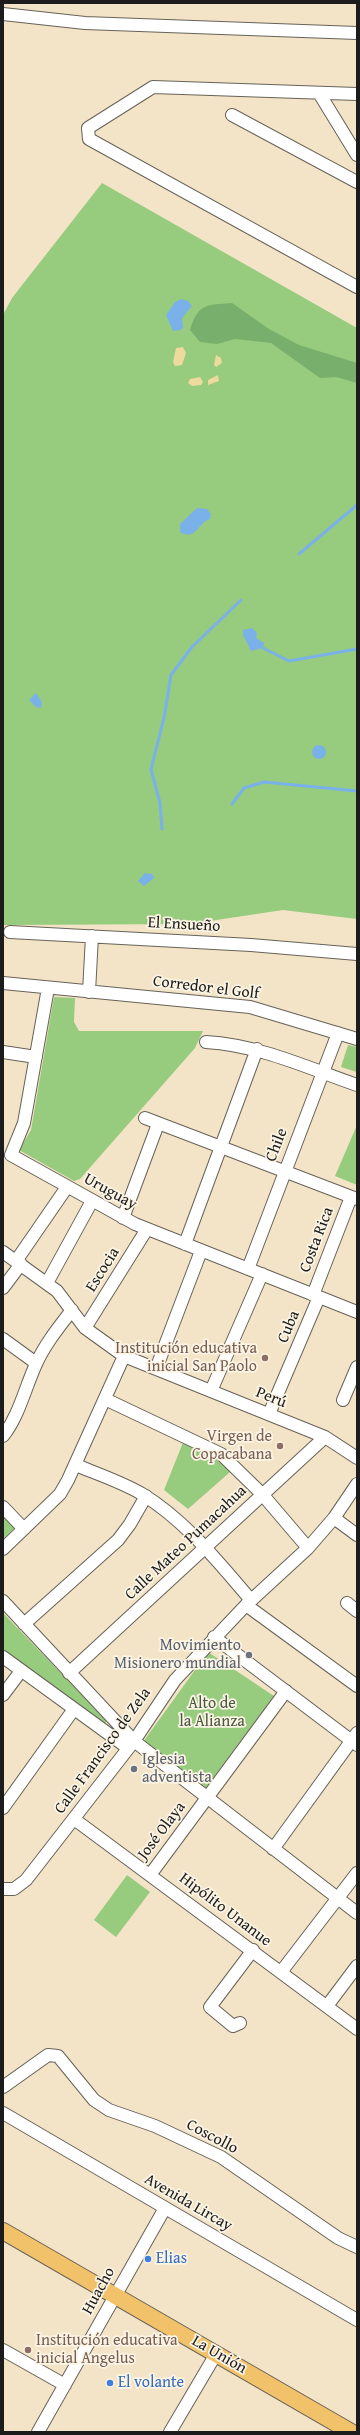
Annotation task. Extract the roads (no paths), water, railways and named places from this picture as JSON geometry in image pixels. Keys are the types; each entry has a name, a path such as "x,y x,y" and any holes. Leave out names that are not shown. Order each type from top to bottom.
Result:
{"main road":[{"name":"La Unión","path":"3,2231 351,2432"}],"street":[{"path":"3,14 85,23 357,33"},
{"path":"357,94 153,87 88,128 88,139 357,287"},
{"path":"319,93 357,155"},
{"path":"232,115 357,182"},
{"name":"El Ensueño","path":"10,932 251,945 357,954"},
{"path":"89,992 92,936"},
{"name":"Corredor el Golf","path":"3,983 250,1007 357,1039"},
{"name":"Uruguay","path":"48,988 24,1123 11,1155 123,1218 147,1229 357,1312"},
{"name":"Chile","path":"248,1269 338,1033"},
{"path":"206,1042 230,1043 257,1049 357,1085"},
{"path":"185,1244 257,1049"},
{"path":"3,1052 36,1056"},
{"path":"144,1118 354,1198"},
{"path":"123,1218 158,1124"},
{"path":"3,1288 67,1187"},
{"name":"Costa Rica","path":"316,1296 354,1198"},
{"path":"47,1283 92,1200"},
{"name":"Escocia","path":"85,1328 147,1229"},
{"path":"156,1369 201,1250"},
{"name":"Perú","path":"3,1252 57,1291 85,1328 124,1356 325,1437 357,1458"},
{"path":"211,1391 262,1274"},
{"name":"Cuba","path":"269,1414 316,1296"},
{"path":"3,1436 11,1426 36,1363 48,1341 72,1310"},
{"path":"3,1339 36,1363"},
{"path":"3,1549 60,1494 76,1465 124,1356"},
{"path":"343,1400 357,1367"},
{"path":"105,1399 221,1454 262,1494 308,1548"},
{"name":"Calle Mateo Pumacahua","path":"69,1673 325,1437"},
{"path":"76,1465 146,1496 168,1511 204,1547 248,1602 357,1686"},
{"name":"Calle Francisco de Zela","path":"3,1889 20,1886 131,1745 175,1680 248,1602 308,1548 334,1518 357,1484"},
{"path":"24,1624 118,1540 130,1524 146,1496"},
{"path":"3,1507 24,1529"},
{"path":"334,1518 357,1535"},
{"path":"3,1601 69,1673 131,1745"},
{"path":"347,1603 357,1611"},
{"path":"214,1637 355,1740 273,1849"},
{"path":"3,1657 74,1709 131,1745 206,1799 357,1913"},
{"path":"3,1695 21,1670"},
{"name":"José Olaya","path":"150,1874 286,1691"},
{"path":"3,1808 74,1709"},
{"name":"Hipólito Unanue","path":"74,1819 253,1950 357,2029"},
{"path":"281,1972 357,1873"},
{"path":"240,2023 233,2026 210,2007 253,1950"},
{"path":"327,2006 357,1966"},
{"name":"Coscollo","path":"3,2087 48,2055 58,2056 94,2100 109,2110 155,2126 221,2157 338,2238 357,2247"},
{"name":"Avenida Lircay","path":"3,2113 357,2320"},
{"name":"Huacho","path":"38,2432 165,2208"},
{"path":"3,2350 65,2385"},
{"path":"170,2432 216,2354"}],"water":[{"path":"181,299 188,301 192,306 182,318 183,328 181,330 173,331 166,315 175,302"},
{"path":"197,508 207,509 211,514 210,519 205,521 193,533 186,534 180,532 180,524"},
{"path":"252,628 257,633 256,638 264,643 263,648 251,651 243,635 243,630"},
{"path":"36,693 42,702 41,708 36,707 29,700"},
{"path":"319,745 324,747 326,752 324,757 319,759 314,757 312,752 314,747"},
{"path":"145,873 152,874 154,878 144,886 138,881"}],"waterway":[{"path":"299,554 357,505"},
{"path":"162,829 160,803 151,769 164,718 171,675 192,647 241,600"},
{"path":"263,648 289,661 357,649"},
{"path":"232,804 244,788 264,782 357,791"}],"place":[{"name":"Institución educativa inicial San Paolo","path":"265,1358"},
{"name":"Virgen de Copacabana","path":"280,1446"},
{"name":"Movimiento Misionero mundial","path":"249,1655"},
{"name":"Iglesia adventista","path":"134,1769"},
{"name":"Elias","path":"148,2259"},
{"name":"Institución educativa inicial Angelus","path":"28,2350"},
{"name":"El volante","path":"110,2383"}],"park label":[{"name":"Alto de la Alianza","path":"212,1713"}]}
